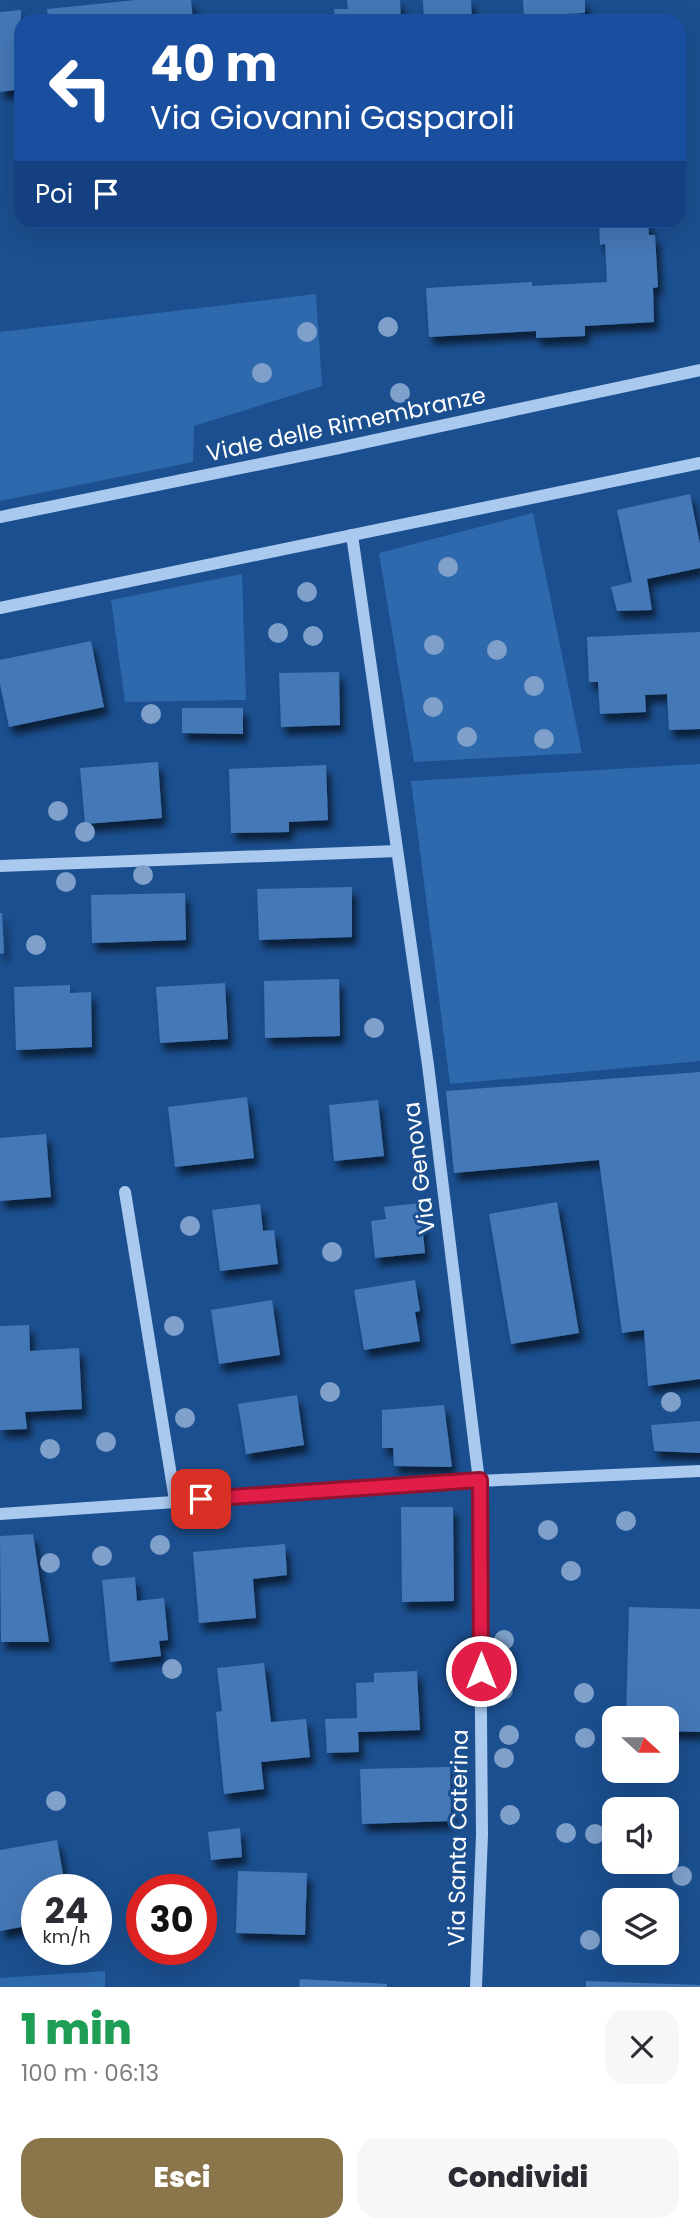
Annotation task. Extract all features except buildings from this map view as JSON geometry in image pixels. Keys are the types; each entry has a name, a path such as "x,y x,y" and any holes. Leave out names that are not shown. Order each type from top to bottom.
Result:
{"street":[{"name":"Viale delle Rimembranze","path":"0,517 700,370"},
{"path":"0,608 700,463"},
{"name":"Via Genova","path":"352,535 428,1065 480,1480"},
{"path":"0,866 397,851"},
{"path":"125,1192 175,1500"},
{"path":"0,1514 480,1480 700,1471"},
{"name":"Via Santa Caterina","path":"476,1987 482,1835 480,1480"}],"shaded area":[{"path":"316,294 322,386 194,426 193,462 0,501 0,332"},
{"path":"533,513 582,753 414,762 379,553"},
{"path":"242,574 246,700 125,702 111,600"},
{"path":"700,764 700,1061 450,1084 411,781"},
{"path":"105,1971 105,1987 0,1987 0,1978"}],"route":[{"path":"201,1499 480,1480 481,1671"}]}
